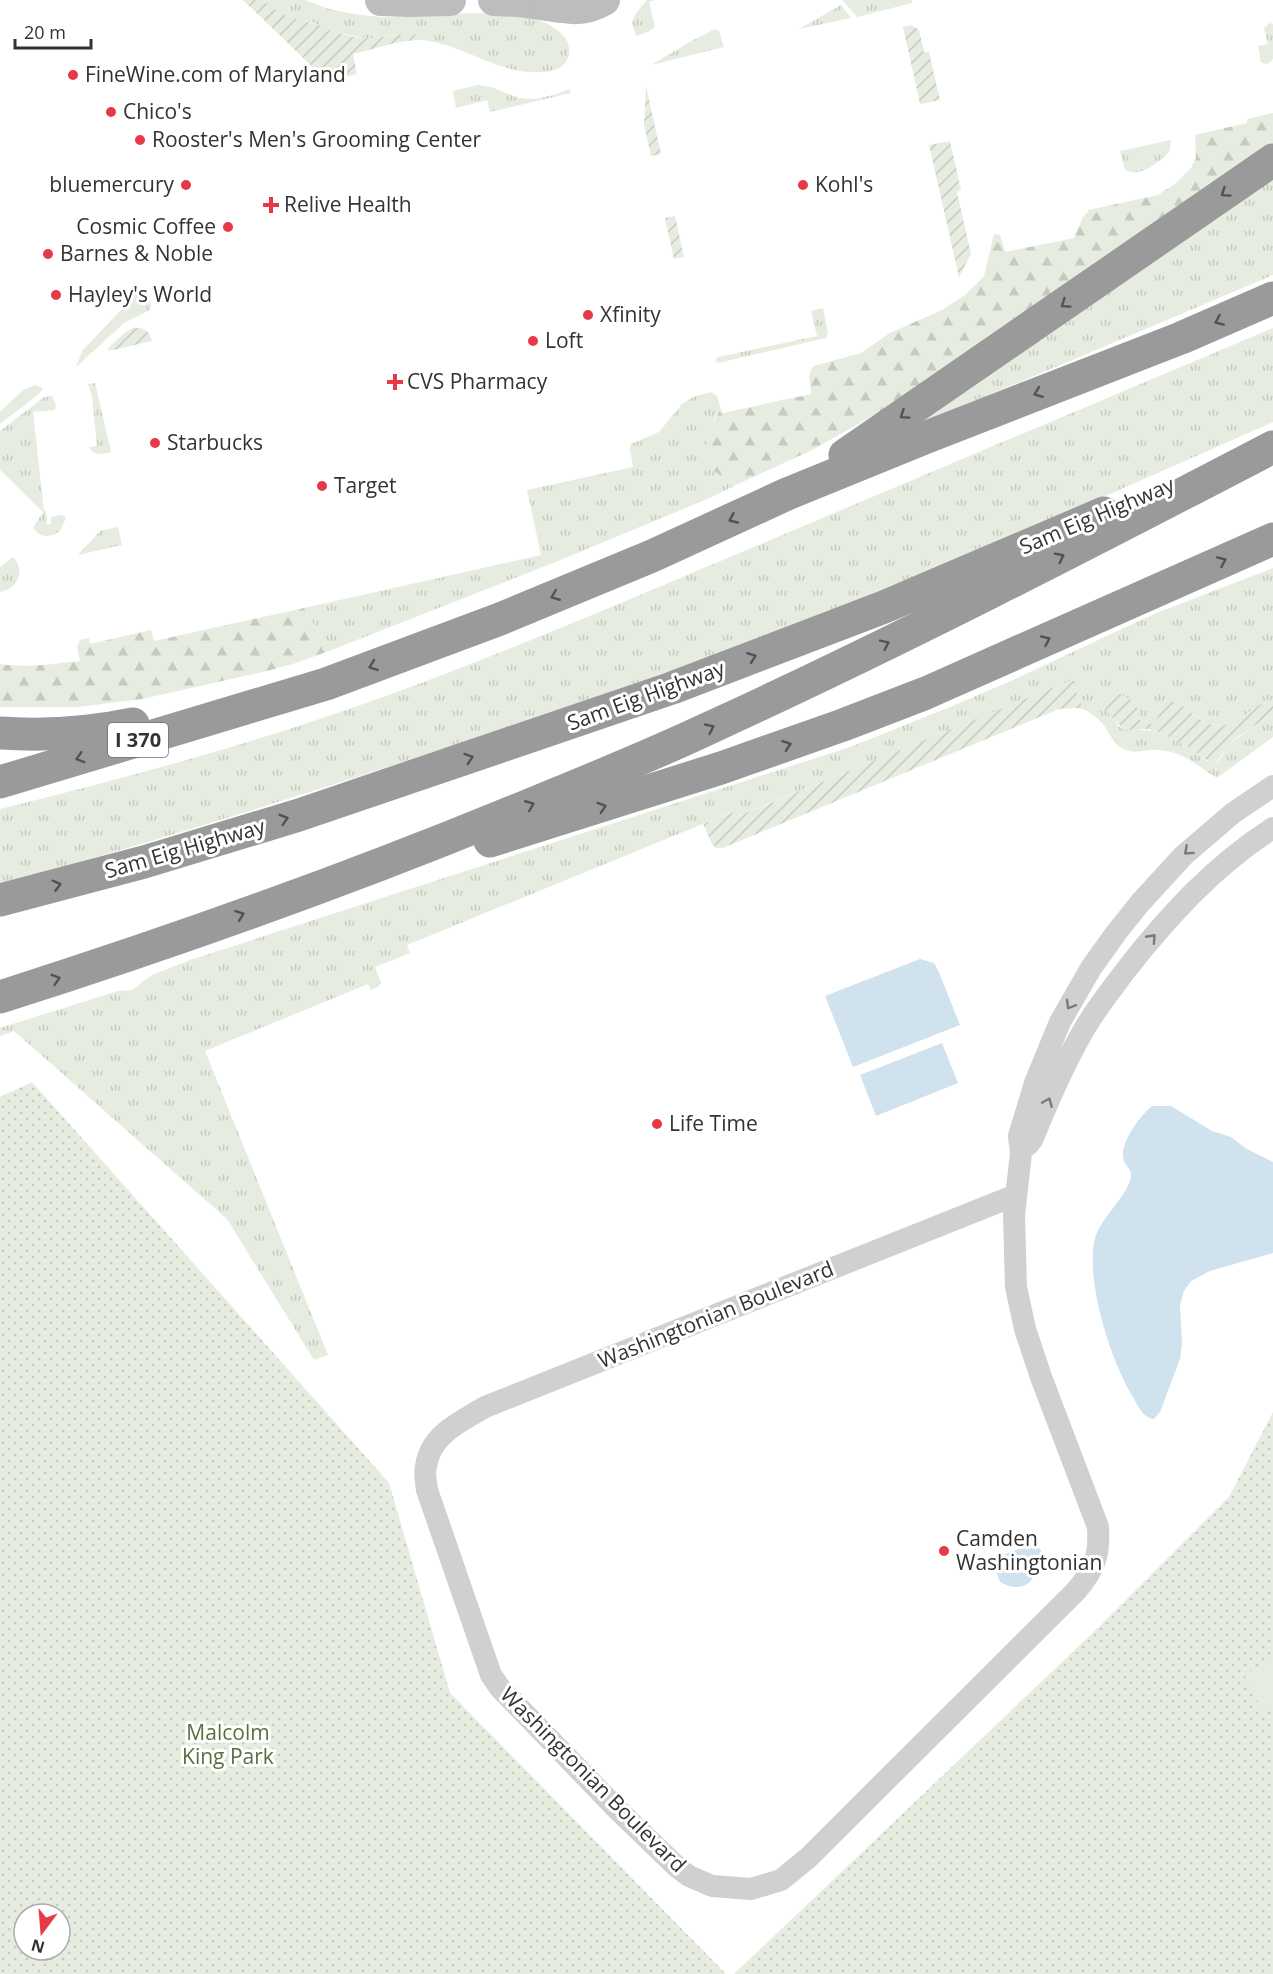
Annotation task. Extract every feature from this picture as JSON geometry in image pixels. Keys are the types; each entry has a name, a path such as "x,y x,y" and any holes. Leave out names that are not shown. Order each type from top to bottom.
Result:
{"highway":[{"path":"787,494 1273,160"},
{"path":"0,733 66,733 109,729 277,698 326,684 500,619 652,556 787,494 1181,338 1273,298"},
{"name":"Sam Eig Highway","path":"0,900 144,862 298,815 672,688 884,607 1273,440"},
{"path":"0,997 108,963 366,870 604,775 704,731 1006,586 1273,447"},
{"path":"284,900 522,832 721,768 843,725 945,685 1273,539"},
{"name":"I 370","path":"0,782 277,698"}],"street":[{"path":"381,0 408,2 450,0"},
{"path":"494,0 553,3 574,9 589,7 604,0"},
{"name":"Washingtonian Boulevard","path":"1016,1195 485,1407 447,1429 436,1440 425,1467 427,1490 491,1675 500,1688 618,1810 689,1876 712,1886 733,1889 751,1889 781,1880 808,1858 1076,1591 1092,1570 1099,1545 1098,1527 1041,1377 1025,1329 1016,1287 1014,1215 1021,1153 1019,1136 1035,1083 1060,1022 1091,968 1140,903 1183,856 1233,813 1273,786"},
{"name":"Washingtonian Boulevard","path":"1021,1153 1032,1140 1061,1072 1083,1031 1146,944 1210,877 1273,828"}],"green space":[{"path":"243,0 264,0 287,16 345,35 373,38 412,33 415,34 417,40 353,54 357,74 327,81"},
{"path":"264,0 305,0 336,11 383,17 485,13 533,19 552,26 565,38 569,54 565,63 557,69 524,72 448,46 417,40 416,37 394,35 372,39 331,32 312,22 291,19 274,10"},
{"path":"647,0 655,0 649,2 655,27 636,36 632,23 636,13"},
{"path":"842,0 912,0 912,3 857,17"},
{"path":"841,5 851,18 799,29"},
{"path":"1270,23 1273,24 1273,59 1265,64 1261,62 1258,46 1268,44 1264,28"},
{"path":"911,25 919,30 924,52 929,52 940,100 920,104 903,27"},
{"path":"715,29 719,31 724,47 651,65 695,39"},
{"path":"478,85 491,87 519,98 536,99 569,89 571,93 490,112 487,100 456,108 453,91"},
{"path":"646,86 661,154 651,156 644,125"},
{"path":"1273,113 1273,147 892,405 812,450 738,484 719,475 710,466 707,459 707,441 721,409 723,413 811,394 810,376 814,366 861,353 890,333 942,310 965,295 984,276 994,234 1000,235 1005,252 1074,238 1083,217 1089,210 1158,195 1176,183 1191,168 1196,158 1195,135 1247,123 1247,119"},
{"path":"1171,140 1170,150 1150,168 1137,172 1125,170 1120,151"},
{"path":"950,141 961,190 957,192 971,254 959,277 929,145"},
{"path":"1273,179 1273,275 916,426"},
{"path":"675,216 684,257 674,259 665,218"},
{"path":"138,292 151,304 150,310 124,323 76,367 82,351"},
{"path":"823,308 828,333 826,338 718,363 715,360 718,357 817,336 811,311"},
{"path":"133,328 146,330 152,341 109,351 108,348"},
{"path":"1273,328 1273,422 1079,508 818,617 670,671 334,784 0,885 0,809 219,751 349,709 455,670 612,607"},
{"path":"95,383 111,452 98,454 89,447 97,446 92,396 88,384"},
{"path":"35,385 43,388 39,394 0,424 0,412 23,390"},
{"path":"711,392 717,396 721,409 713,421 716,473 738,484 553,563 329,651 304,608 541,555 527,490 633,467 631,444 659,432 682,404 693,397"},
{"path":"52,396 56,405 55,410 33,412 44,511 46,511 47,525 51,524 51,517 62,515 66,518 60,531 46,536 39,534 33,528 43,512 0,470 0,431 44,397"},
{"path":"118,527 122,545 78,555 100,531"},
{"path":"13,557 19,568 18,579 11,587 0,592 0,567"},
{"path":"1273,568 1273,700 1253,709 1238,721 1227,726 1208,724 1192,713 1160,704 1157,719 1152,724 1140,720 1139,716 1113,694 1105,704 1119,727 1159,732 1187,746 1207,761 1216,762 1230,743 1273,713 1273,737 1217,778 1175,753 1159,750 1134,752 1121,748 1100,721 1083,709 1072,681 735,817 732,812 407,945 410,953 375,967 381,983 378,987 371,990 368,984 205,1051 328,1355 314,1360 227,1219 14,1031 0,1036 0,1028 118,991 132,990 152,975 190,960 850,747 1013,680 1154,614"},
{"path":"304,608 329,651 296,663 142,699 78,707 0,707 0,664 30,666 80,661 77,646 80,640 89,638 90,644 151,630 154,641"},
{"path":"1072,680 1083,709 1059,709 723,848 716,848 712,844 703,824 733,812 736,817"},
{"path":"1119,693 1131,700 1139,710 1140,720 1152,724 1157,719 1160,704 1167,702 1174,702 1214,725 1232,723 1256,707 1273,700 1273,713 1233,740 1218,760 1211,763 1187,746 1159,732 1145,729 1124,730 1105,709 1108,698"},
{"name":"Malcolm King Park","path":"32,1082 389,1483 450,1693 726,1974 0,1974 0,1097"},
{"path":"1273,1412 1273,1974 734,1974 1100,1626 1229,1497"},
{"path":"1273,1661 1273,1707 1262,1712 1244,1674"}],"water":[{"path":"920,959 934,963 960,1025 853,1067 825,996"},
{"path":"942,1043 958,1083 876,1116 860,1075"},
{"path":"1152,1106 1171,1106 1212,1131 1231,1137 1245,1148 1273,1162 1273,1253 1210,1271 1191,1281 1184,1291 1180,1305 1182,1343 1180,1359 1160,1412 1154,1419 1144,1414 1137,1404 1116,1363 1101,1318 1093,1273 1096,1235 1125,1191 1131,1177 1130,1170 1124,1161 1124,1147 1136,1123"},
{"path":"1037,1542 1045,1561 1039,1566 1031,1581 1019,1587 1000,1582 995,1569 1000,1565 998,1557"}],"place":[{"name":"FineWine.com of Maryland","path":"73,75"},
{"name":"Chico's","path":"111,112"},
{"name":"Rooster's Men's Grooming Center","path":"140,140"},
{"name":"bluemercury","path":"186,185"},
{"name":"Kohl's","path":"803,185"},
{"name":"Relive Health","path":"271,205"},
{"name":"Cosmic Coffee","path":"228,227"},
{"name":"Barnes & Noble","path":"48,254"},
{"name":"Hayley's World","path":"56,295"},
{"name":"Xfinity","path":"588,315"},
{"name":"Loft","path":"533,341"},
{"name":"CVS Pharmacy","path":"395,382"},
{"name":"Starbucks","path":"155,443"},
{"name":"Target","path":"322,486"},
{"name":"Life Time","path":"657,1124"},
{"name":"Camden Washingtonian","path":"944,1551"}]}
